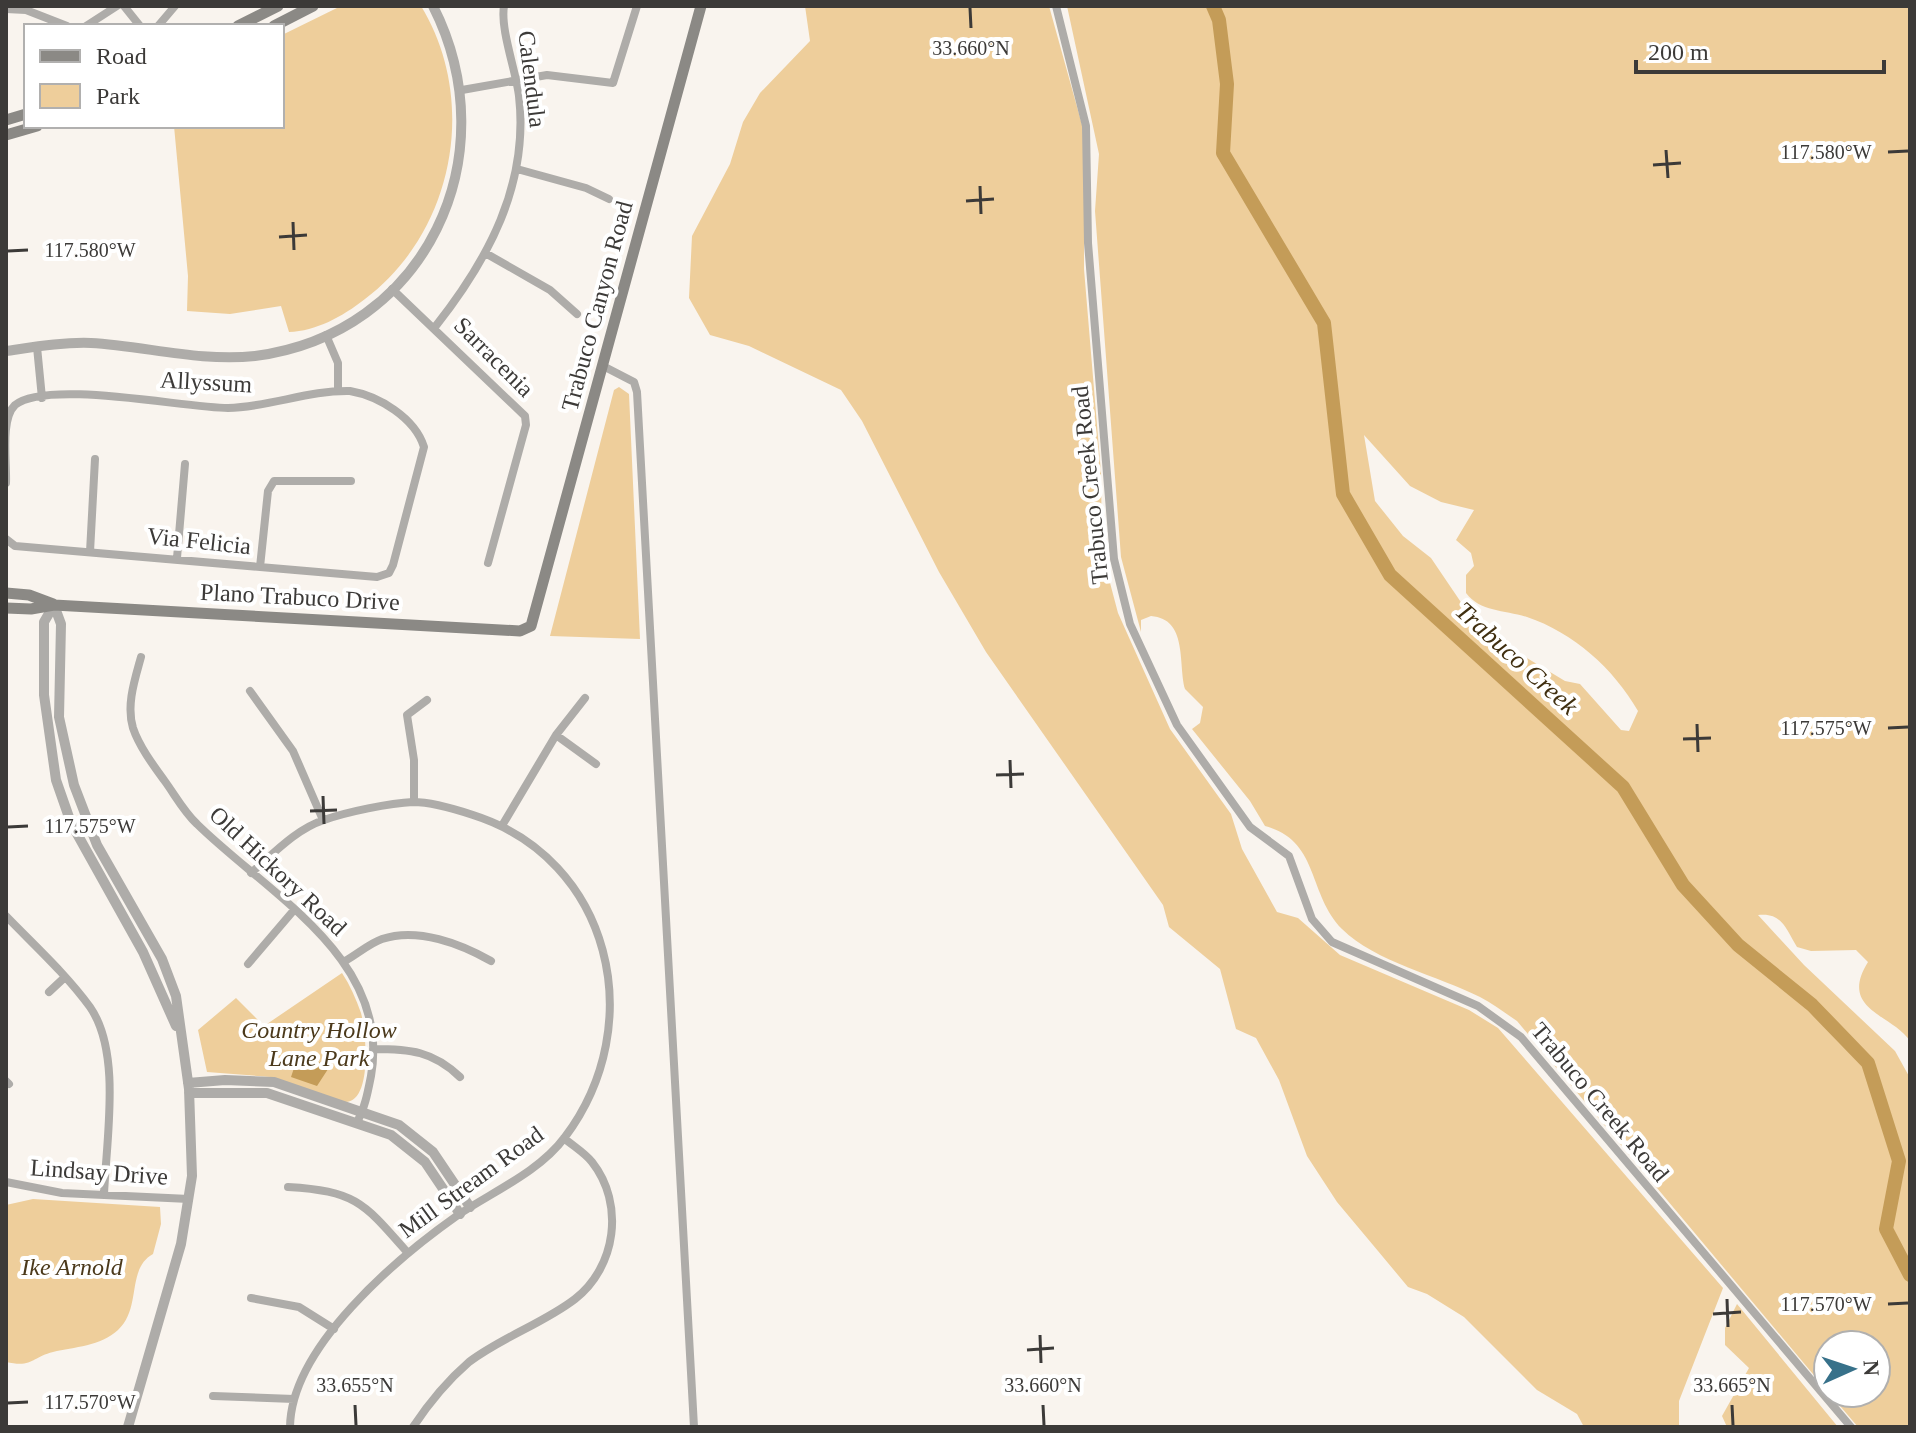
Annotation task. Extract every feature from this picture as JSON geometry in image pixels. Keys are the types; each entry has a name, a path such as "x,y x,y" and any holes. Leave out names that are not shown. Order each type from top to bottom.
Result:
{"main road":[{"path":"242,24 278,6"},
{"path":"278,24 313,6"},
{"name":"Trabuco Canyon Road","path":"537,617 701,6"},
{"path":"6,135 30,128"},
{"name":"Plano Trabuco Drive","path":"6,593 29,595 54,605"},
{"name":"Plano Trabuco Drive","path":"6,608 31,609 54,605 520,631 531,626 537,617"}],"street":[{"path":"89,24 117,6"},
{"path":"124,6 138,24"},
{"path":"160,24 175,6"},
{"path":"6,351 92,343 226,357 279,351 326,335 362,315 392,289 424,248 448,202 461,154 462,90 452,51 433,6"},
{"name":"Calendula","path":"435,327 472,280 487,254 508,203 517,169 521,111 504,6"},
{"path":"462,90 547,75 613,83 637,6"},
{"name":"Trabuco Creek Road","path":"1056,6 1086,126 1088,243 1114,559 1130,624 1177,725 1250,827 1289,856 1312,919 1332,942 1478,1006 1521,1037 1851,1427"},
{"path":"6,9 26,10 62,24"},
{"path":"517,169 586,188 609,199"},
{"path":"487,254 550,290 577,314"},
{"name":"Sarracenia","path":"392,289 522,412 526,420 488,563"},
{"path":"326,335 338,363 338,391"},
{"path":"37,347 42,398"},
{"path":"603,366 634,382 637,392 694,1427"},
{"name":"Allyssum","path":"6,483 7,418 12,407 23,401 102,395 245,407 338,391 366,394 407,422 424,447 389,573"},
{"path":"90,552 95,459"},
{"path":"177,558 185,464"},
{"path":"260,567 268,491 274,481 351,481"},
{"name":"Via Felicia","path":"6,539 15,546 377,577 389,573"},
{"path":"54,605 44,622 44,695 56,780 71,823 143,952 179,1031"},
{"path":"54,605 61,624 59,717 74,785 97,845 162,959 176,996 189,1088 192,1149 189,1199 173,1282 128,1427"},
{"name":"Old Hickory Road","path":"141,657 131,693 133,727 153,766 194,821 294,910 345,961 365,998 373,1049 360,1117"},
{"path":"250,691 293,751 323,820"},
{"path":"503,824 556,735 585,698"},
{"path":"414,802 414,760 407,715 427,700"},
{"path":"556,735 596,764"},
{"name":"Mill Stream Road","path":"251,873 286,842 323,820 414,802 458,810 503,824 564,873 600,937 608,975 608,1041 593,1089 564,1138 519,1178 470,1207 407,1252 334,1329 303,1376 294,1399 290,1427"},
{"path":"248,964 294,910"},
{"path":"6,916 91,1009 106,1043 109,1071 104,1195"},
{"path":"345,961 382,939 414,936 471,950 491,961"},
{"path":"49,992 64,978"},
{"path":"373,1049 423,1051 446,1063 460,1077"},
{"path":"189,1088 225,1080 274,1082 360,1117 391,1135 425,1162 460,1214"},
{"path":"360,1117 399,1125 433,1152 470,1207"},
{"path":"413,1427 430,1401 469,1363 516,1331 574,1300 599,1274 612,1237 611,1203 605,1183 591,1161 564,1138"},
{"name":"Lindsay Drive","path":"6,1182 36,1191 189,1199"},
{"path":"288,1187 326,1189 357,1201 407,1252"},
{"path":"251,1298 299,1307 334,1329"},
{"path":"213,1396 294,1399"}],"green space":[{"path":"341,6 421,6 439,43 449,82 452,123 448,163 437,202 419,238 395,271 365,299 338,317 319,326 289,332 281,306 230,314 187,311 188,276 174,128 284,128 284,34"},
{"path":"805,6 1049,6 1084,132 1084,269 1101,473 1102,551 1118,613 1170,729 1231,814 1242,849 1277,912 1298,918 1340,955 1469,1010 1498,1028 1723,1288 1679,1401 1679,1427 1584,1427 1577,1414 1537,1390 1464,1317 1427,1294 1408,1287 1337,1202 1307,1156 1279,1080 1256,1038 1236,1029 1220,969 1169,927 1163,905 986,652 939,572 862,421 841,390 749,346 710,335 689,298 692,236 730,164 743,122 760,93 810,41"},
{"path":"1067,6 1910,6 1910,1041 1863,1001 1859,991 1860,978 1868,962 1856,950 1811,951 1797,947 1778,919 1758,915 1804,965 1895,1051 1910,1078 1910,1427 1858,1427 1843,1409 1892,1409 1892,1329 1812,1329 1812,1373 1517,1021 1464,989 1372,951 1342,929 1331,915 1295,843 1283,833 1265,826 1250,801 1192,729 1200,723 1203,707 1185,689 1176,634 1163,619 1151,616 1141,620 1141,632 1121,557 1095,211 1099,154","holes":["1364,435 1410,486 1441,502 1474,510 1456,540 1471,553 1474,566 1466,575 1466,593 1478,604 1527,617 1561,632 1591,654 1617,680 1638,711 1629,731 1621,730 1580,684 1565,681 1494,638 1473,620 1431,558 1403,536 1375,501"]},
{"path":"619,387 629,394 640,639 550,636 614,390"},
{"name":"Country Hollow Lane Park","path":"342,973 361,1013 365,1034 364,1079 354,1099 345,1102 271,1077 207,1072 198,1030 236,998 264,1026"},
{"name":"Ike Arnold","path":"33,1199 160,1207 161,1224 153,1254 145,1261 136,1279 130,1311 118,1330 96,1343 46,1354 27,1363 6,1362 6,1205"},
{"path":"1737,1304 1812,1395 1812,1409 1823,1409 1838,1427 1727,1427 1722,1416 1749,1368 1725,1345 1725,1328"}],"shaded area":[{"path":"306,1057 330,1066 317,1086 291,1077 296,1062 303,1064"}],"waterway":[{"name":"Trabuco Creek","path":"1213,6 1219,20 1227,84 1223,153 1324,323 1343,494 1390,575 1623,787 1683,885 1738,945 1812,1005 1868,1063 1899,1161 1886,1229 1910,1275"}]}
